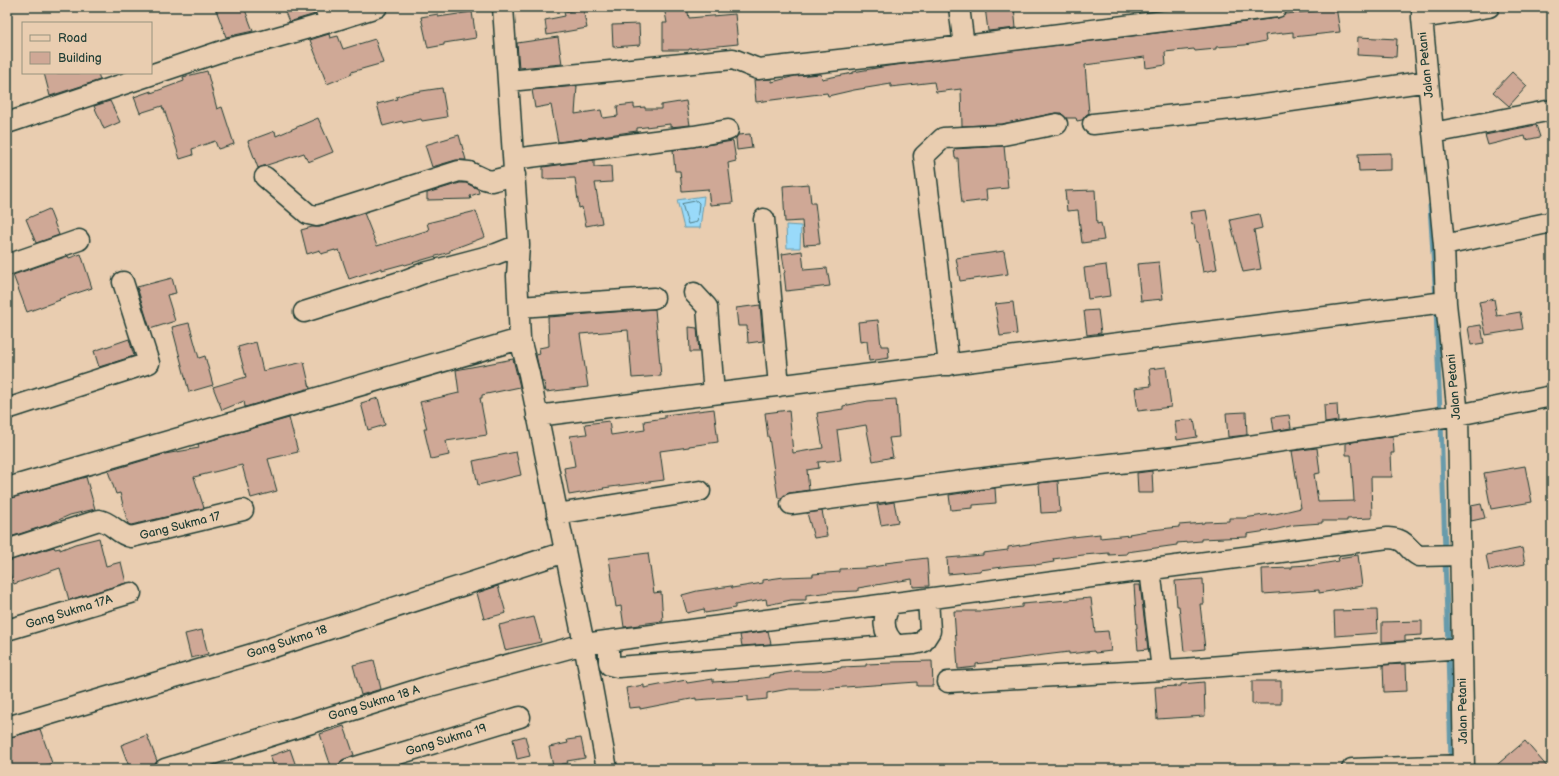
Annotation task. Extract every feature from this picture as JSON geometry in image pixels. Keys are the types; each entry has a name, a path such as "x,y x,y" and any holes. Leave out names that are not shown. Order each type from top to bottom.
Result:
{"street":[{"path":"7,123 231,48 263,41 328,14 377,7"},
{"path":"502,7 509,81 519,245 517,276 520,339 529,374 584,644 607,769"},
{"path":"959,7 964,46"},
{"path":"509,81 733,59 758,69 964,46 1277,7"},
{"path":"1422,13 1489,7"},
{"name":"Jalan Petani","path":"1422,13 1444,245 1435,304 1447,417 1455,556 1457,649 1455,766"},
{"path":"1093,124 1250,107 1428,81"},
{"path":"1433,133 1552,110"},
{"path":"949,365 924,156 943,138 1003,135 1057,124"},
{"path":"265,177 308,214 318,216 459,171 469,172 484,180 491,181 514,167 728,130"},
{"path":"764,219 779,386"},
{"path":"1444,245 1552,222"},
{"path":"7,265 79,240"},
{"path":"304,312 424,273 496,254 519,245"},
{"path":"7,409 149,363 123,282"},
{"path":"694,293 707,307 714,394"},
{"path":"519,307 654,298"},
{"path":"537,416 1435,304"},
{"path":"7,488 520,339"},
{"path":"791,504 1001,476 1174,457 1447,417 1552,396"},
{"path":"557,514 700,491"},
{"name":"Gang Sukma 17","path":"7,550 99,520 108,523 125,536 131,537 243,510"},
{"path":"896,645 890,640 884,624 886,613 892,604 1388,538 1400,540 1408,546 1413,553 1419,556 1455,556"},
{"name":"Gang Sukma 18","path":"7,727 252,654 565,552"},
{"path":"1150,569 1162,670"},
{"name":"Gang Sukma 17A","path":"7,630 131,594"},
{"path":"609,641 610,665 618,667 914,644 923,642 930,631 928,599"},
{"name":"Gang Sukma 18 A","path":"165,769 426,687 584,644 892,604"},
{"path":"948,682 1162,670 1457,649"},
{"name":"Gang Sukma 19","path":"349,769 520,717"},
{"path":"1352,769 1455,766"}],"water":[{"path":"704,196 700,228 684,228 677,200"},
{"path":"786,225 801,226 800,248 787,248"}],"building":[{"path":"215,7 244,7 253,31 226,37"},
{"path":"283,7 314,7 315,14 289,22"},
{"path":"664,7 687,7 689,18 735,14 738,44 689,50 663,50 663,23 667,23"},
{"path":"985,7 1014,7 1016,28 988,31"},
{"path":"1336,7 1340,32 1293,37 1293,32 1265,35 1266,41 1245,45 1216,47 1216,49 1195,51 1194,49 1165,52 1166,65 1146,68 1145,57 1085,65 1089,113 1082,120 1077,121 1076,118 1066,118 1061,113 1055,113 1002,124 962,126 961,89 936,92 934,82 891,87 891,84 828,96 827,93 756,102 754,80 772,79 772,82 795,76 821,74 822,79 888,66 1278,18 1286,14"},
{"path":"583,9 587,28 547,35 545,20 565,16 564,12"},
{"path":"472,12 476,38 444,43 444,45 428,48 421,17 438,14 438,17"},
{"path":"639,24 640,45 613,47 612,25"},
{"path":"329,34 330,38 338,36 343,49 375,39 383,63 351,72 352,74 327,84 310,40"},
{"path":"558,37 562,64 519,68 517,43"},
{"path":"1358,37 1397,39 1396,57 1357,55"},
{"path":"207,71 217,109 222,107 234,144 218,149 215,141 192,149 193,155 180,159 162,106 140,113 134,97 151,91 151,93 184,81 183,77"},
{"path":"1512,72 1527,86 1509,106 1493,92"},
{"path":"44,74 98,74 100,80 50,96"},
{"path":"577,86 575,114 601,110 603,118 618,116 617,106 634,104 634,108 645,107 645,109 661,109 661,105 686,101 690,125 670,127 670,124 637,128 637,131 558,142 551,105 535,108 532,90"},
{"path":"442,88 447,117 422,121 421,119 403,123 402,121 383,126 377,104 397,99 396,97 408,93"},
{"path":"110,101 120,122 104,129 94,106"},
{"path":"318,118 333,152 308,162 304,153 258,168 248,141 275,131 276,136"},
{"path":"1536,125 1540,137 1526,140 1525,136 1488,145 1485,135"},
{"path":"750,134 752,148 737,150 736,138 738,135"},
{"path":"459,135 466,160 456,160 432,167 425,145"},
{"path":"733,141 736,161 728,163 733,203 710,205 708,189 682,191 680,171 675,171 673,150"},
{"path":"1004,146 1008,188 986,190 987,200 962,203 958,158 955,158 954,149"},
{"path":"1391,153 1391,170 1359,171 1358,154"},
{"path":"594,160 594,167 611,166 612,182 595,183 602,223 586,226 582,207 579,208 575,178 543,179 543,167"},
{"path":"460,183 466,183 478,189 479,193 470,196 471,199 427,200 427,193"},
{"path":"809,184 811,203 815,203 820,244 804,245 802,221 785,222 783,186"},
{"path":"1095,190 1097,224 1101,223 1104,240 1082,243 1078,210 1067,211 1065,191"},
{"path":"49,209 59,235 36,243 26,219"},
{"path":"1206,210 1217,269 1203,272 1198,242 1196,242 1194,224 1192,225 1190,212"},
{"path":"476,211 485,237 450,250 450,252 405,265 382,270 382,268 349,279 339,250 321,254 320,250 307,254 301,230 312,227 320,227 364,213 377,246 429,230 427,223"},
{"path":"1259,214 1262,228 1254,230 1261,269 1243,272 1230,220"},
{"path":"802,251 804,270 827,268 830,286 786,291 782,254"},
{"path":"1004,251 1008,274 960,281 956,258"},
{"path":"81,254 92,288 27,312 13,275 68,256 69,258"},
{"path":"1159,262 1163,299 1141,301 1137,264"},
{"path":"1106,265 1110,296 1088,299 1084,268"},
{"path":"172,278 176,293 167,295 175,321 150,329 137,287"},
{"path":"1494,299 1497,316 1520,312 1523,329 1486,335 1479,302"},
{"path":"1013,302 1017,334 1000,336 995,304"},
{"path":"760,305 763,341 748,343 747,326 738,326 736,308"},
{"path":"655,309 661,376 632,378 628,330 580,334 588,387 546,392 544,382 542,382 536,355 540,354 539,348 549,346 548,317"},
{"path":"1098,310 1101,333 1087,335 1084,311"},
{"path":"878,320 881,346 888,346 889,358 869,361 867,341 860,342 858,322"},
{"path":"189,323 199,358 205,356 213,385 189,392 172,327"},
{"path":"1481,325 1484,343 1471,345 1468,327"},
{"path":"689,327 697,328 699,352 690,352"},
{"path":"129,339 134,356 99,367 94,351"},
{"path":"256,342 263,371 304,362 310,388 245,407 244,401 222,410 213,387 246,377 238,347"},
{"path":"513,359 520,387 482,395 482,398 480,398 487,435 446,441 449,455 431,459 424,429 427,429 420,402 459,393 456,370"},
{"path":"1166,367 1171,407 1138,411 1135,388 1151,386 1149,369"},
{"path":"378,398 385,425 368,430 361,403"},
{"path":"896,399 899,437 889,438 893,457 873,461 866,425 837,430 841,460 818,462 819,468 807,470 809,490 789,493 782,498 778,498 765,413 789,410 793,453 823,448 817,413 843,409 843,406 868,401"},
{"path":"1337,404 1338,421 1325,423 1324,405"},
{"path":"714,409 718,442 660,451 664,480 603,488 604,489 569,495 564,468 575,466 570,436 587,434 585,424 609,421 611,435 645,430 644,421 665,418 665,415"},
{"path":"1246,412 1247,435 1228,437 1226,413"},
{"path":"1289,415 1291,428 1274,431 1272,417"},
{"path":"289,418 298,452 268,459 277,491 251,498 242,465 194,477 204,508 131,525 128,524 120,493 116,494 108,471 165,454 199,448 198,444"},
{"path":"1194,419 1197,437 1177,440 1175,421"},
{"path":"1393,436 1394,453 1391,453 1392,477 1371,477 1372,518 1347,519 1347,521 1322,521 1322,523 1294,525 1247,534 1247,537 1201,539 1201,541 1177,543 1177,545 1127,552 1127,554 1109,555 1109,553 1083,555 1053,559 1054,562 1035,565 1010,566 948,574 947,558 983,555 983,553 1008,550 1008,547 1073,537 1100,534 1100,538 1130,535 1129,534 1179,527 1179,525 1229,521 1229,518 1271,515 1301,508 1292,451 1317,448 1320,473 1314,474 1318,502 1354,501 1351,455 1346,455 1346,443"},
{"path":"516,452 521,475 478,485 473,461"},
{"path":"1525,466 1532,502 1491,509 1484,473"},
{"path":"1152,471 1153,493 1138,493 1137,473"},
{"path":"86,477 95,509 70,515 47,525 7,538 7,499"},
{"path":"1058,481 1060,512 1041,513 1039,483"},
{"path":"995,488 996,503 973,505 973,508 951,510 949,495"},
{"path":"894,502 898,522 881,525 877,505"},
{"path":"1481,504 1485,518 1471,521 1471,506"},
{"path":"822,511 827,536 814,538 807,513"},
{"path":"99,538 106,566 121,562 126,583 69,600 60,568 14,584 7,567 7,561 54,547 55,549 60,548 60,550 75,544"},
{"path":"1522,548 1525,564 1489,571 1486,555"},
{"path":"648,553 654,593 661,592 663,621 624,627 621,606 616,607 609,558"},
{"path":"1358,555 1362,586 1319,593 1319,590 1263,594 1262,569 1309,566 1339,561 1338,558"},
{"path":"927,558 929,586 913,587 912,579 858,588 858,591 806,595 806,600 791,600 767,605 766,599 735,605 735,608 705,613 704,609 687,613 682,595 697,591 731,586 732,588 763,583 763,580 784,577 813,576 813,574 840,572 840,569 865,568 885,565 885,563"},
{"path":"1203,579 1204,604 1200,604 1205,649 1184,651 1179,606 1177,606 1175,581"},
{"path":"1134,585 1140,585 1148,649 1138,650"},
{"path":"498,586 506,613 484,619 477,593"},
{"path":"1091,598 1095,632 1108,631 1111,651 1095,653 1094,651 1069,654 1069,652 976,664 976,667 958,669 954,611 986,611 1022,607 1022,604"},
{"path":"1377,610 1378,633 1335,636 1334,611"},
{"path":"534,617 541,642 505,650 499,625"},
{"path":"1422,621 1422,635 1405,636 1405,641 1382,642 1382,622"},
{"path":"202,630 208,654 191,658 185,634"},
{"path":"768,631 771,644 742,646 740,635"},
{"path":"374,660 381,689 361,695 353,665"},
{"path":"932,661 933,686 917,686 917,682 816,689 789,689 767,693 767,699 748,701 748,696 696,700 696,698 640,709 640,707 629,708 626,688 644,685 644,688 686,680 687,683 713,679 713,682 747,680 797,671 818,671 841,667 866,666 866,664"},
{"path":"1406,664 1407,691 1384,692 1383,665"},
{"path":"1252,681 1281,681 1281,704 1252,704"},
{"path":"1204,682 1205,716 1157,719 1155,687 1181,686 1181,684"},
{"path":"344,726 354,755 341,761 338,769 332,769 320,734"},
{"path":"40,729 52,763 35,769 12,769 7,754 7,738"},
{"path":"147,735 157,761 154,766 146,769 130,769 121,745"},
{"path":"525,736 530,756 517,759 513,739"},
{"path":"581,738 585,758 567,761 568,763 553,766 549,747 568,743 567,740"},
{"path":"1525,741 1549,769 1492,769"},
{"path":"290,749 297,769 275,769 270,756"}],"waterway":[{"path":"1430,206 1436,299"},
{"path":"1436,307 1440,413"},
{"path":"1441,421 1445,551"},
{"path":"1445,559 1448,645"},
{"path":"1448,653 1451,761"}]}
